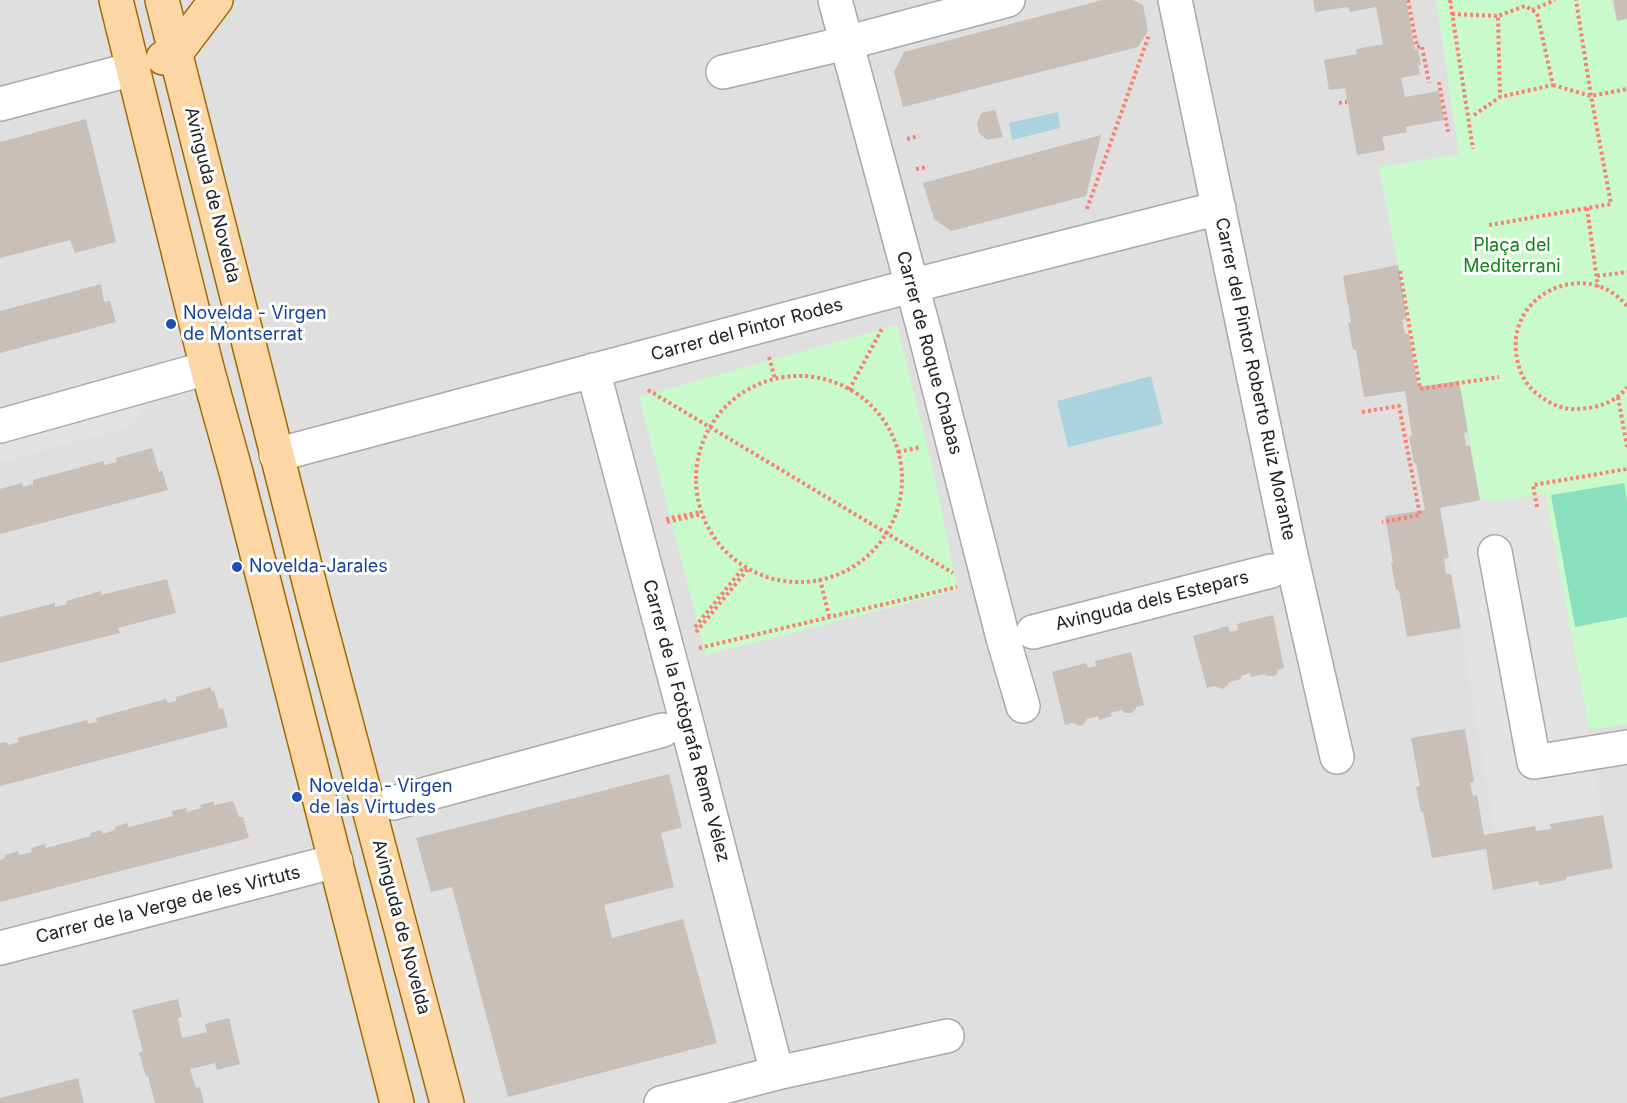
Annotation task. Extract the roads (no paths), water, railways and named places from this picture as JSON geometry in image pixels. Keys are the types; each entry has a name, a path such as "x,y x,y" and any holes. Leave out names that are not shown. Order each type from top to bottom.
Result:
{"main road":[{"path":"116,0 207,368 397,1103"},
{"name":"Avinguda de Novelda","path":"162,0 276,455 447,1103"},
{"path":"133,69 176,53 216,0"}],"street":[{"name":"Carrer de Roque Chabas","path":"835,0 1000,627 1023,705"},
{"path":"723,72 846,43 1008,0"},
{"name":"Carrer del Pintor Roberto Ruiz Morante","path":"1175,0 1290,551 1337,757"},
{"path":"0,104 133,69"},
{"name":"Carrer del Pintor Rodes","path":"276,455 911,286 1219,208"},
{"path":"0,426 207,368"},
{"name":"Carrer de la Fotògrafa Reme Vélez","path":"593,370 777,1073"},
{"path":"1495,552 1534,762 1627,747"},
{"name":"Avinguda dels Estepars","path":"1033,632 1272,571"},
{"path":"393,803 663,730"},
{"name":"Carrer de la Verge de les Virtuts","path":"0,948 336,861"},
{"path":"661,1103 777,1073 947,1036"}],"water":[{"path":"1058,112 1060,128 1012,140 1009,123"},
{"path":"1151,376 1163,424 1068,447 1057,401"}],"place":[{"name":"Novelda - Virgen de Montserrat","path":"171,324"},
{"name":"Novelda-Jarales","path":"237,567"},
{"name":"Novelda - Virgen de las Virtudes","path":"297,797"}],"park label":[{"name":"Plaça del Mediterrani","path":"1512,256"}]}
